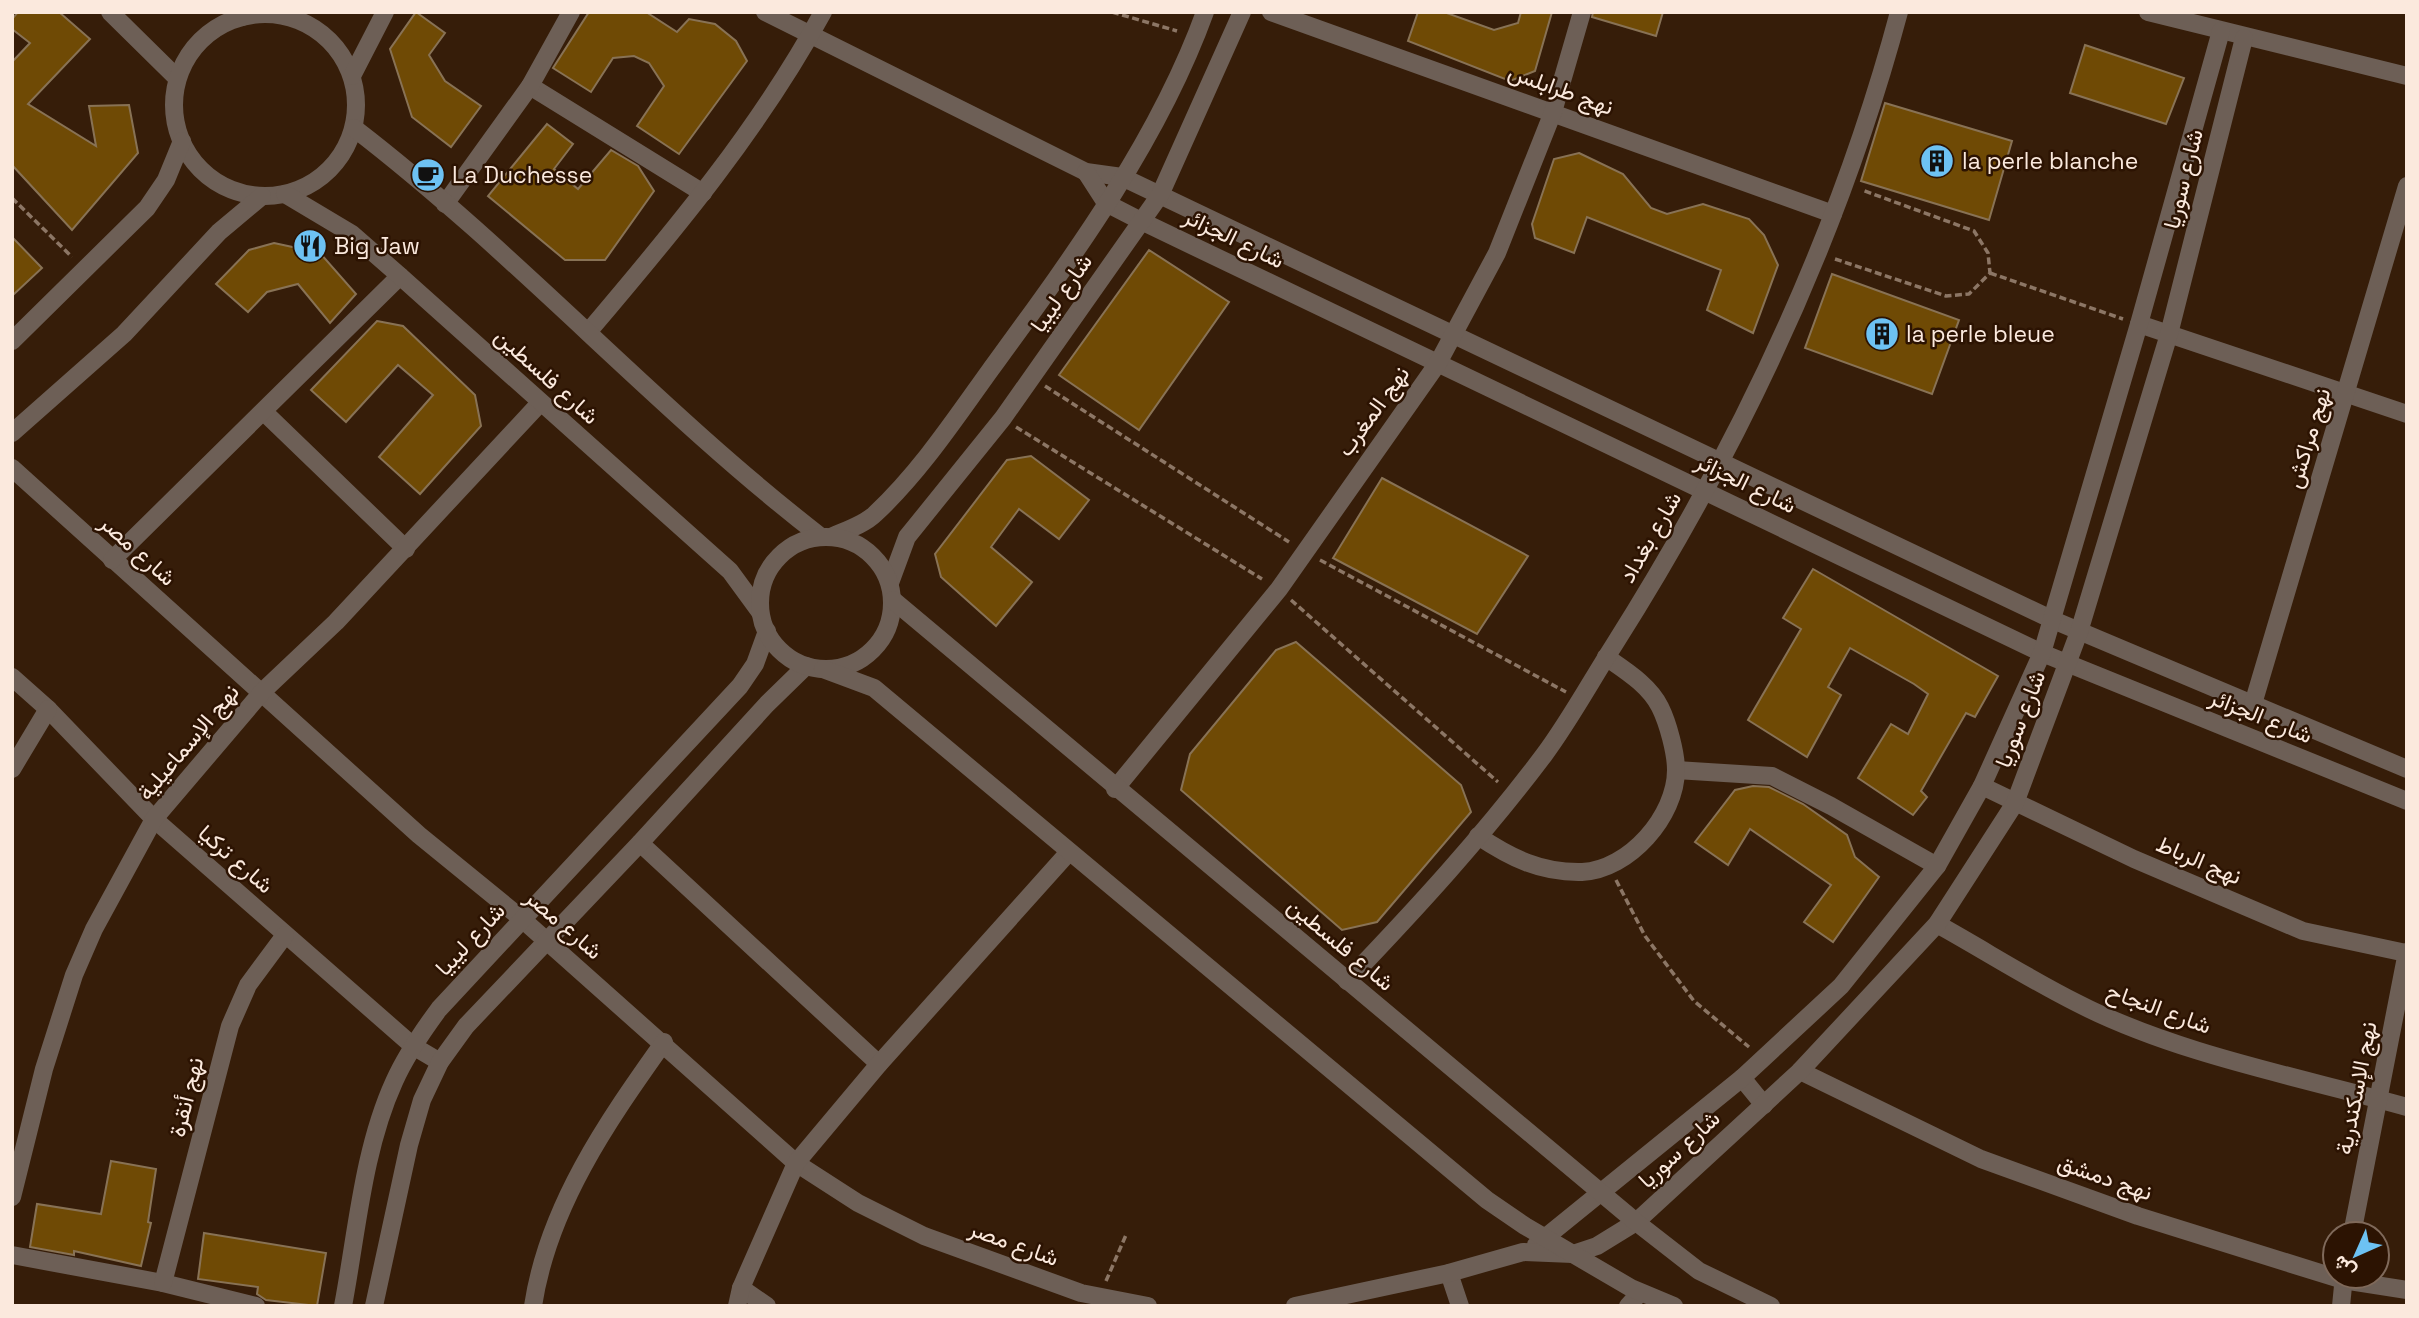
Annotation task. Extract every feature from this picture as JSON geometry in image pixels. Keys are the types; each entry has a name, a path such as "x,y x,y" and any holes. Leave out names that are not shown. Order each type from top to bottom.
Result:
{"street":[{"path":"110,12 177,78"},
{"path":"352,76 385,12"},
{"path":"445,204 530,86 571,12"},
{"name":"شارع الجزائر","path":"765,12 1086,172 1122,177 2079,632 2407,769"},
{"path":"589,331 703,193 761,113 824,12"},
{"name":"شارع ليبيا","path":"827,536 873,517 915,471 1005,350 1122,177 1175,87 1205,12"},
{"name":"شارع ليبيا","path":"891,591 907,537 1003,418 1160,195 1242,12"},
{"name":"نهج طرابلس","path":"1271,12 1833,214"},
{"name":"نهج المغرب","path":"1115,789 1279,590 1438,363 1497,253 1553,112 1582,12"},
{"name":"شارع بغداد","path":"1347,981 1415,910 1546,752 1653,583 1722,461 1819,254 1869,116 1899,12"},
{"path":"2148,12 2244,38 2407,76"},
{"path":"287,14 301,21 323,34 341,53 352,76 356,102 354,128 344,151 328,171 308,186 285,194 262,196 234,191 209,177 189,156 182,141 173,104 177,78 189,53 207,33 238,15 287,14"},
{"name":"شارع سوريا","path":"1547,1238 1742,1078 1841,986 1937,866 1982,786 2042,653 2053,620 2221,31"},
{"name":"شارع سوريا","path":"1573,1254 1597,1246 1636,1222 1800,1071 1937,924 2015,803 2079,632 2168,334 2244,38"},
{"path":"530,86 703,193"},
{"path":"354,128 589,331 775,501 827,536"},
{"path":"12,341 147,208 166,180 182,141"},
{"path":"1086,172 1106,203"},
{"name":"نهج مراكش","path":"2253,704 2348,393 2407,186"},
{"name":"شارع فلسطين","path":"285,194 352,234 400,276 730,570 760,612"},
{"path":"12,433 115,342 219,232 262,196"},
{"name":"شارع الجزائر","path":"1106,203 2042,653 2407,801"},
{"path":"111,560 400,276"},
{"path":"2139,324 2407,414"},
{"name":"نهج الإسماعيلية","path":"12,1197 44,1069 74,975 94,929 154,819 262,692 336,622 540,403"},
{"path":"264,412 406,549"},
{"name":"شارع مصر","path":"12,468 419,835 522,919 664,1042 796,1163 858,1203 924,1236 1075,1299 1099,1297 1148,1306"},
{"path":"374,1306 408,1145 422,1100 440,1062 466,1026 640,844 766,704 815,668 845,667 880,642 890,622 891,591 881,565 869,551 852,541 827,536 803,540 774,561 762,586 760,612 767,631 782,652 815,668 874,688 1487,1200 1573,1254 1636,1299 1674,1306"},
{"name":"شارع فلسطين","path":"891,591 1115,789 1604,1192 1636,1222 1699,1271 1771,1306"},
{"name":"شارع ليبيا","path":"343,1306 376,1132 393,1083 412,1046 439,1009 740,686 755,664 767,631"},
{"path":"1478,836 1513,859 1551,871 1585,872 1608,866 1635,849 1656,826 1670,799 1676,770 1660,707 1640,681 1606,657"},
{"name":"شارع تركيا","path":"12,677 48,709 154,819 412,1046 440,1062"},
{"path":"12,769 48,709"},
{"path":"1676,770 1772,776 1937,866"},
{"name":"نهج الرباط","path":"1982,786 2134,859 2303,930 2407,953"},
{"path":"640,844 879,1065"},
{"path":"767,1306 739,1297 796,1163 879,1065 1069,852"},
{"name":"شارع النجاح","path":"1937,924 2077,1003 2122,1023 2241,1064 2407,1107"},
{"name":"نهج أنقرة","path":"163,1283 230,1026 248,985 285,935"},
{"name":"نهج الإسكندرية","path":"2356,1220 2407,953"},
{"path":"533,1306 550,1242 575,1179 615,1111 664,1042"},
{"name":"نهج دمشق","path":"1800,1071 1981,1159 2138,1216 2321,1271"},
{"path":"1742,1078 1764,1104"},
{"path":"1295,1306 1449,1273 1523,1252 1547,1238"},
{"path":"1523,1252 1573,1254"},
{"path":"12,1255 163,1283 256,1306"},
{"path":"1449,1273 1460,1306"}],"path":[{"path":"1112,12 1196,37"},
{"path":"1844,183 1974,232 1988,253 1990,273"},
{"path":"12,198 86,271"},
{"path":"1819,254 1946,296 1969,294 1990,273"},
{"path":"1990,273 2139,324"},
{"path":"1608,866 1646,936 1694,1001 1764,1059"},
{"path":"1099,1297 1126,1236"}],"building":[{"path":"18,12 59,12 90,39 28,104 96,146 89,106 129,105 138,153 72,230 12,165 12,62 30,43 12,29 12,19"},
{"path":"416,12 445,33 429,55 445,81 481,106 451,147 412,117 390,49"},
{"path":"589,12 646,12 677,32 689,19 715,24 736,41 747,61 679,154 637,126 664,86 649,63 634,56 613,58 591,92 553,68"},
{"path":"1418,12 1444,12 1494,30 1518,23 1521,12 1552,12 1535,71 1510,81 1408,41"},
{"path":"1593,12 1663,12 1656,36 1592,17"},
{"path":"2085,45 2184,78 2166,124 2070,93"},
{"name":"la perle blanche","path":"1885,103 2012,141 1989,220 1861,181"},
{"path":"547,124 573,144 554,169 578,189 611,150 638,166 654,191 605,260 565,260 488,196"},
{"path":"1579,153 1623,174 1651,208 1667,214 1703,204 1749,219 1764,235 1778,265 1753,333 1707,310 1721,270 1587,217 1574,253 1535,238 1532,224 1554,159"},
{"path":"12,237 42,268 12,296"},
{"path":"274,243 320,253 356,294 330,323 298,284 267,292 248,312 216,284 249,250"},
{"path":"1149,250 1229,302 1139,430 1059,375"},
{"name":"la perle bleue","path":"1832,274 1959,320 1932,394 1805,348"},
{"path":"377,321 403,326 475,395 481,426 420,494 379,457 433,395 398,365 346,422 311,390"},
{"path":"1031,456 1089,500 1059,539 1019,509 991,547 1032,582 996,626 941,577 935,554 1007,460"},
{"path":"1382,478 1528,556 1477,634 1333,558"},
{"path":"1813,569 1998,676 1975,717 1966,713 1921,791 1927,797 1913,815 1858,778 1891,724 1908,734 1928,694 1914,684 1850,648 1828,687 1841,695 1807,757 1748,720 1801,629 1783,618"},
{"path":"1296,642 1461,785 1471,812 1377,922 1342,930 1181,790 1190,754 1276,650"},
{"path":"1753,786 1769,787 1803,804 1847,835 1855,857 1879,877 1833,942 1804,922 1831,885 1750,829 1728,865 1695,842 1735,790"},
{"path":"111,1161 156,1169 148,1222 151,1223 141,1266 74,1251 74,1255 30,1247 37,1204 101,1214"},
{"path":"204,1233 326,1253 317,1306 266,1300 257,1294 258,1287 198,1279"}],"place":[{"name":"la perle blanche","path":"1937,161"},
{"name":"La Duchesse","path":"428,175"},
{"name":"Big Jaw","path":"310,246"},
{"name":"la perle bleue","path":"1882,334"}]}
